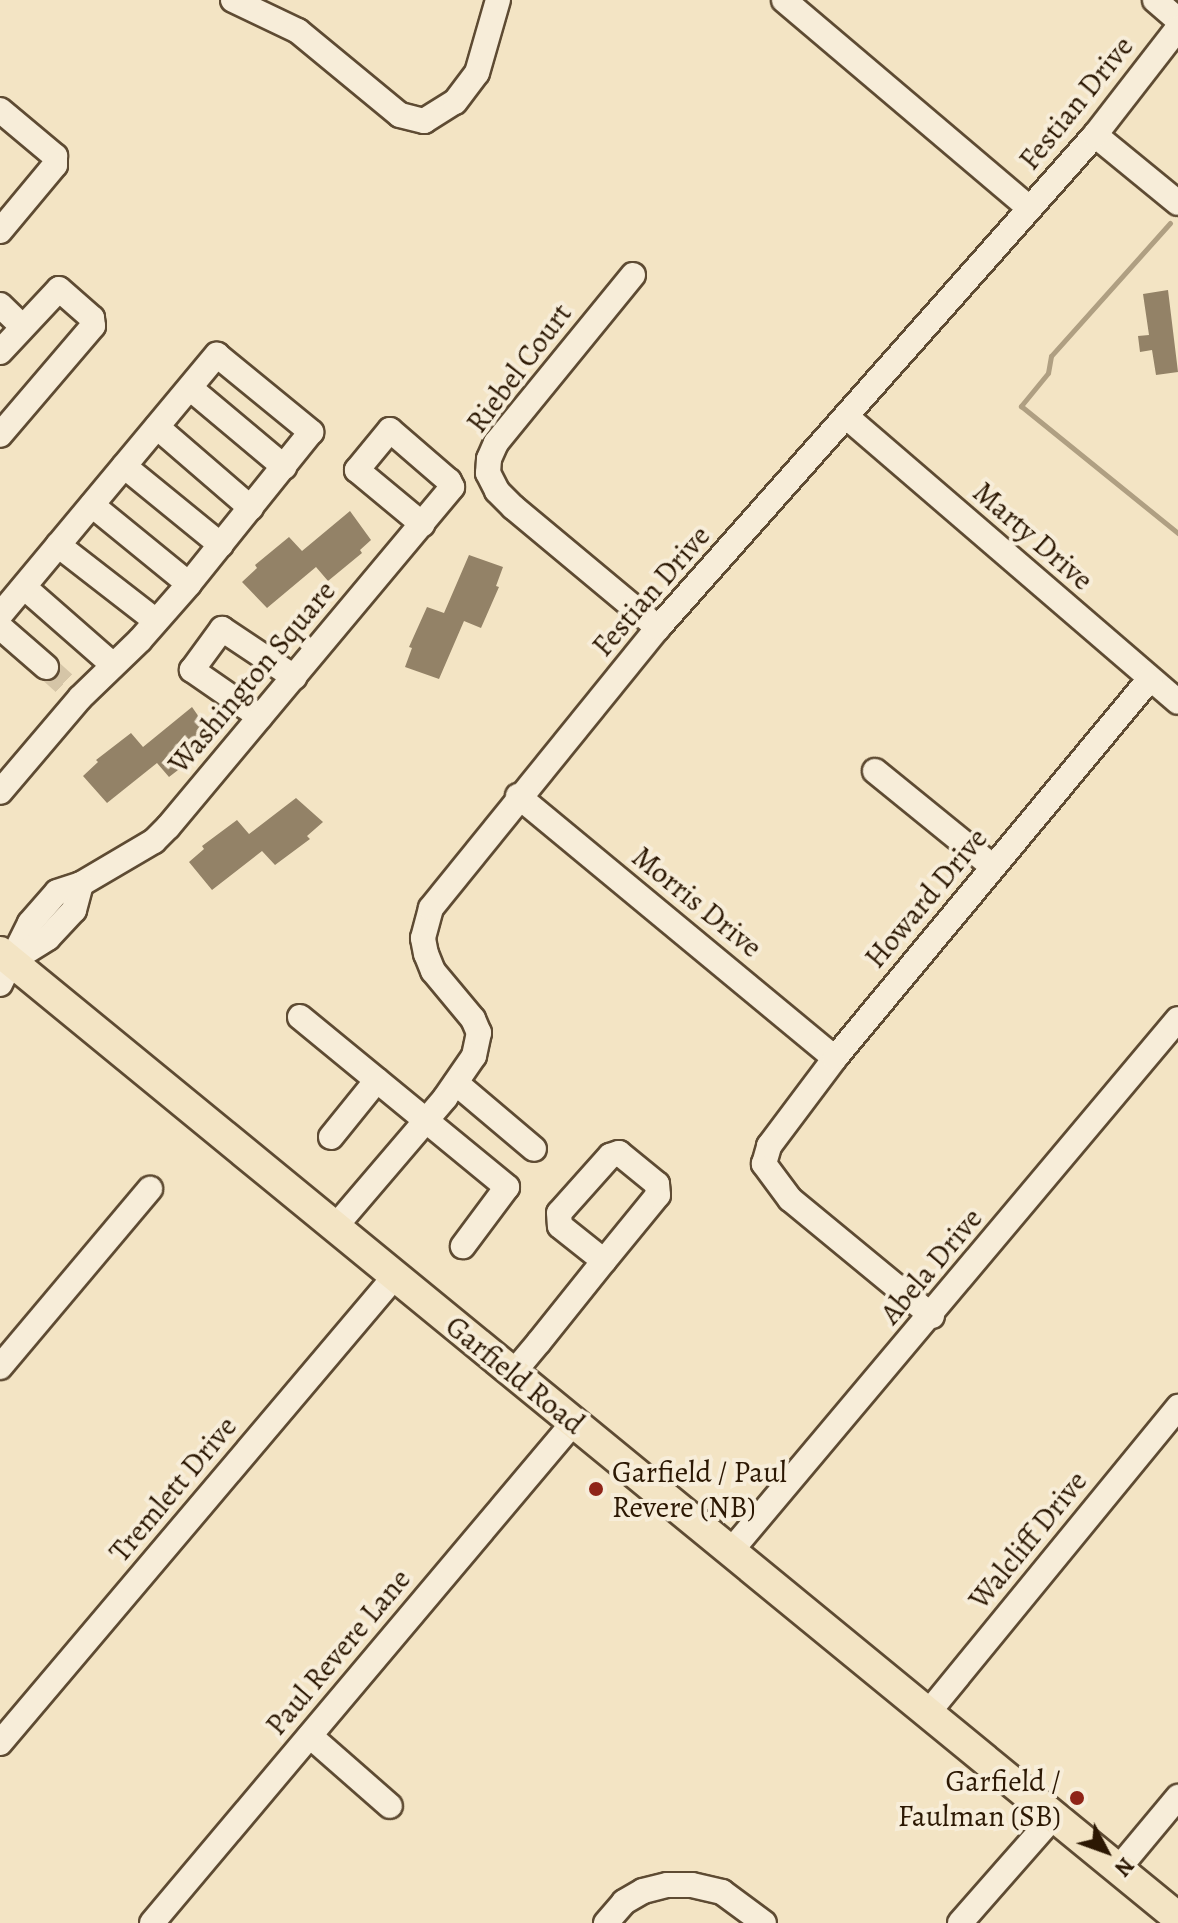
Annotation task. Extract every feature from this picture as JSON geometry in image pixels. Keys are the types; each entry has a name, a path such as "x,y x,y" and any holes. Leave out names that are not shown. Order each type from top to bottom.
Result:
{"main road":[{"name":"Garfield Road","path":"4,966 335,1227 1178,1918"}],"street":[{"path":"233,0 298,31 400,115 424,121 455,102 477,73 498,0"},
{"path":"784,0 1029,208"},
{"path":"1155,0 1178,20"},
{"name":"Festian Drive","path":"335,1227 456,1083 474,1056 479,1033 473,1019 433,971 423,938 431,908 518,796 658,628 848,418 1095,135 1178,28"},
{"path":"0,110 55,156 55,165 0,231"},
{"path":"1095,135 1178,203"},
{"name":"Riebel Court","path":"633,275 496,443 489,459 488,473 497,491 513,507 658,628"},
{"path":"0,352 59,289 92,318 93,326 0,435"},
{"path":"0,305 22,326"},
{"path":"0,615 217,355 311,432 156,621 113,665 73,692 0,792"},
{"path":"190,388 284,467"},
{"name":"Marty Drive","path":"848,418 1178,702"},
{"path":"157,427 251,508"},
{"name":"Washington Square","path":"4,966 48,938 74,910 81,884 154,841 294,677 422,524 452,487 390,430 357,470 422,524"},
{"path":"124,466 221,545"},
{"path":"92,505 189,584"},
{"path":"58,545 156,621"},
{"path":"24,587 113,665"},
{"path":"0,627 46,667"},
{"path":"260,717 192,670 222,629 294,677"},
{"name":"Howard Drive","path":"932,1316 790,1199 764,1164 778,1129 1150,679"},
{"path":"875,771 993,867"},
{"name":"Morris Drive","path":"518,796 835,1058"},
{"path":"300,1017 507,1187 463,1246"},
{"name":"Abela Drive","path":"730,1552 932,1316 1178,1019"},
{"path":"331,1137 377,1080"},
{"path":"456,1083 534,1149"},
{"path":"0,1367 150,1189"},
{"path":"513,1373 604,1261"},
{"name":"Tremlett Drive","path":"0,1743 395,1276"},
{"name":"Walcliff Drive","path":"927,1714 1178,1407"},
{"name":"Paul Revere Lane","path":"161,1920 310,1736 573,1423"},
{"path":"310,1736 390,1806"},
{"path":"1118,1869 1178,1797"},
{"path":"960,1923 1054,1816"},
{"path":"606,1923 624,1902 643,1891 667,1885 692,1885 722,1892 764,1923"}],"building":[{"path":"1168,290 1178,372 1156,375 1152,350 1140,352 1138,336 1149,335 1143,294"},
{"path":"350,511 371,540 360,550 362,553 328,581 316,567 267,608 242,582 257,568 255,565 289,537 302,551"},
{"path":"469,555 503,567 496,586 499,587 481,628 464,621 439,679 405,667 412,648 409,647 427,607 444,613"},
{"path":"192,707 213,737 202,747 204,750 169,777 157,763 107,803 83,776 98,762 96,760 131,733 143,747"},
{"path":"296,798 323,822 307,836 310,839 275,865 262,851 212,890 189,862 204,849 202,846 237,820 249,834"}],"waterway":[{"path":"1170,223 1051,356 1048,373 1021,406 1178,533"}],"tunnel":[{"path":"46,667 67,686"}],"place":[{"name":"Garfield / Paul Revere (NB)","path":"596,1489"},
{"name":"Garfield / Faulman (SB)","path":"1077,1798"}]}
